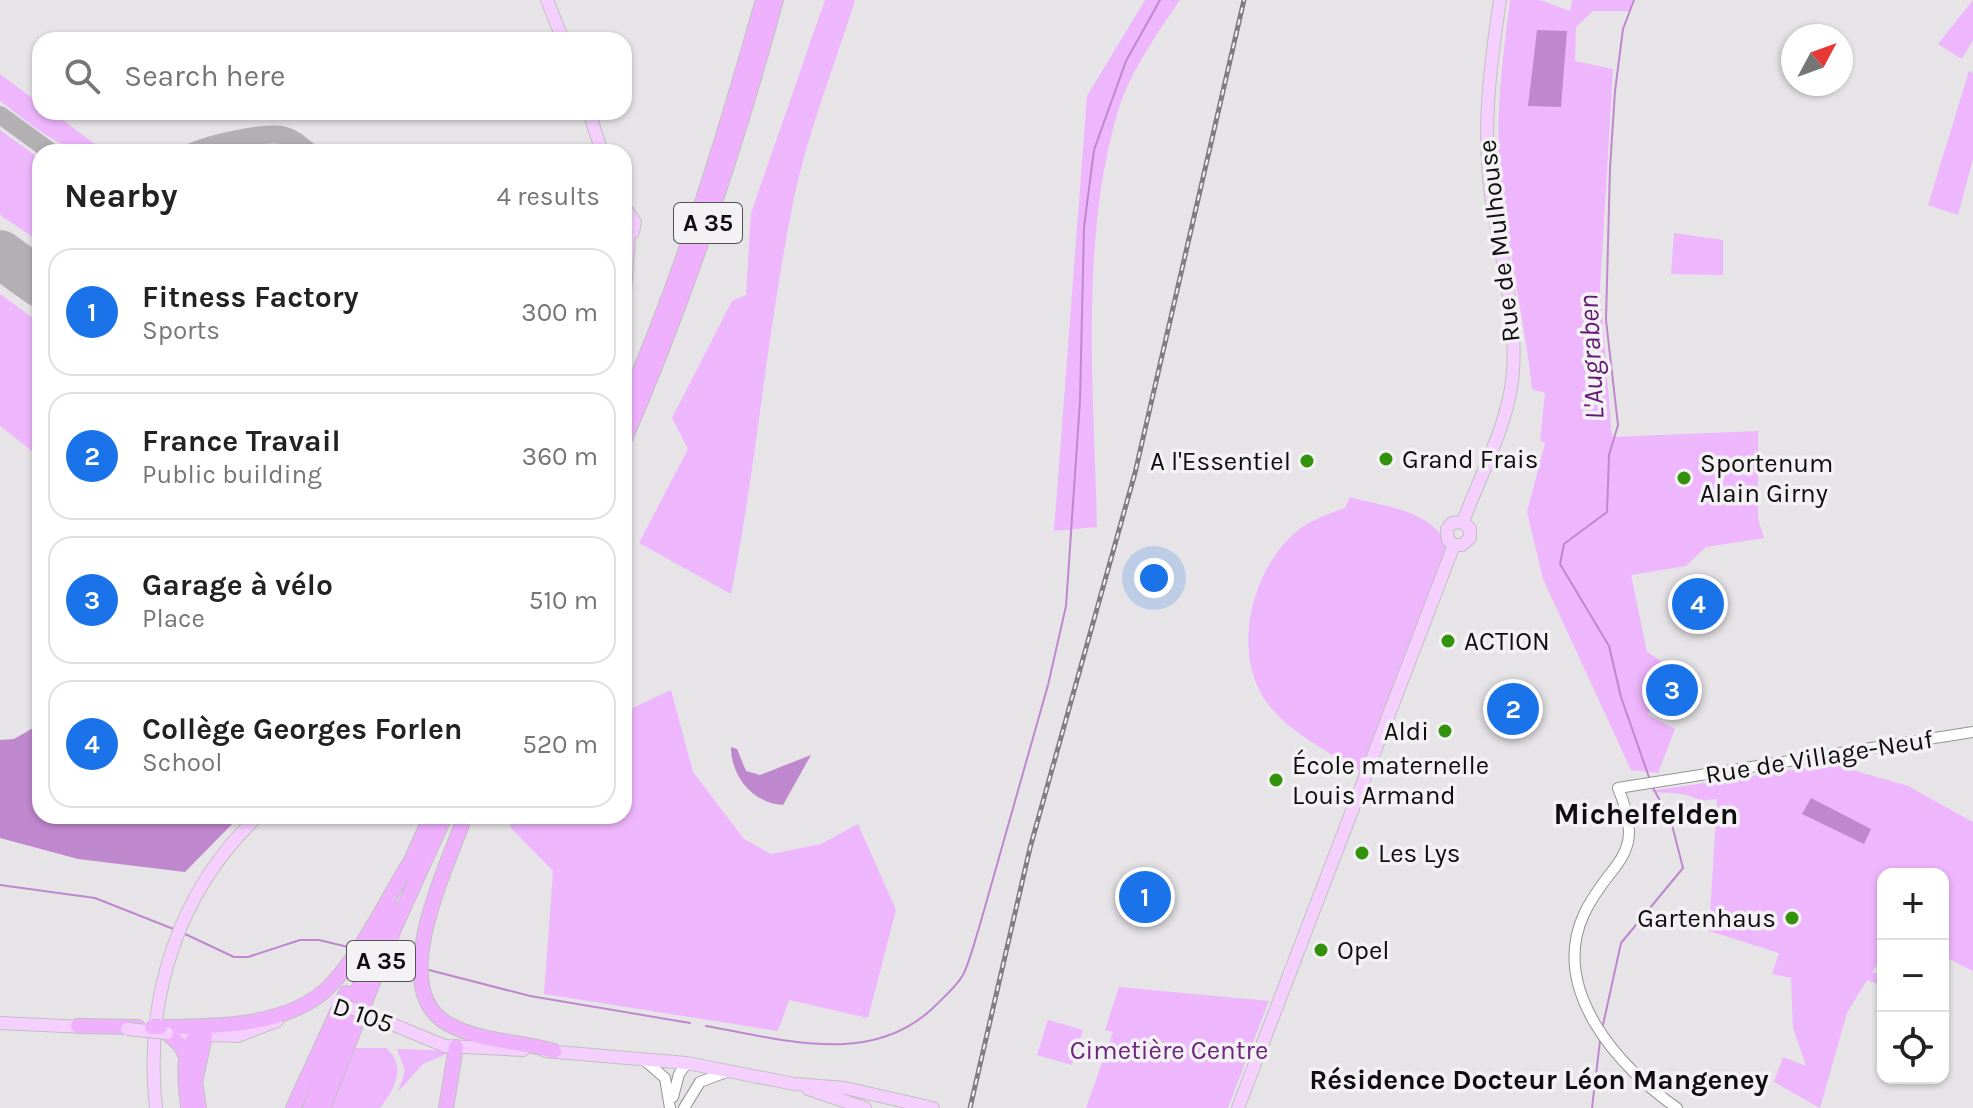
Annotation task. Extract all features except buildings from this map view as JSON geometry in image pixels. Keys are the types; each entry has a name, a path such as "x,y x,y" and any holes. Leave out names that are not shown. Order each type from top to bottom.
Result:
{"highway":[{"name":"A 35","path":"632,387 682,259 736,95 763,0"},
{"name":"A 35","path":"632,421 695,263 749,99 776,0"},
{"name":"A 35","path":"310,1108 427,824"},
{"name":"A 35","path":"323,1108 395,926 441,824"},
{"path":"462,824 419,951 419,976 423,992 431,1008 450,1026 469,1034 554,1051"},
{"path":"78,1026 157,1029 228,1024 274,1015 302,1005 328,988 352,959 407,867"},
{"path":"293,1108 407,867"},
{"path":"157,1029 180,1045 187,1058"},
{"path":"188,1108 189,1046 201,1035"},
{"path":"199,1108 195,1082 201,1035"},
{"path":"446,1108 450,1046"}],"main road":[{"path":"547,0 560,32"},
{"name":"Rue de Mulhouse","path":"1238,1108 1454,545 1448,540 1447,529 1452,523 1463,522 1509,399 1513,373 1510,306 1491,195 1486,126 1500,0"},
{"path":"592,120 599,144"},
{"path":"156,1108 153,1028 170,952 180,925 209,875 251,824"},
{"name":"D 105","path":"201,1035 238,1036 314,1003 336,1002 450,1046"},
{"path":"0,1023 157,1029 201,1035"},
{"path":"450,1046 554,1051 687,1063 794,1084 845,1088 933,1108"},
{"path":"794,1084 865,1108"}],"street":[{"name":"Rue de Village-Neuf","path":"1677,1108 1620,1058 1587,1013 1581,992 1577,969 1580,926 1587,910 1621,860 1629,840 1629,818 1618,788 1973,732"},
{"path":"643,1059 665,1078 671,1108"},
{"path":"671,1108 679,1074 687,1063"},
{"path":"684,1108 700,1082 730,1071"}],"green space":[{"path":"825,0 855,0 814,123 794,198 731,594 639,543 688,449 672,418 732,301 746,295 751,213"},
{"path":"1145,0 1180,0 1143,56 1121,102 1097,217 1092,373 1097,527 1054,531 1087,96"},
{"path":"1510,0 1540,0 1570,11 1572,0 1632,0 1630,11 1593,11 1576,27 1575,61 1613,69 1600,290 1612,437 1758,431 1758,519 1764,538 1706,547 1686,566 1631,575 1647,652 1669,666 1648,715 1675,729 1658,773 1631,770 1543,579 1527,512 1545,443 1540,441 1545,393 1532,389 1500,171 1499,107"},
{"path":"1973,0 1973,40 1962,59 1938,44"},
{"path":"1969,71 1973,73 1973,159 1958,215 1928,205"},
{"path":"0,74 32,98 32,120 63,120 95,144 61,144 0,101"},
{"path":"0,130 32,153 32,237 0,215"},
{"path":"1674,233 1723,240 1723,275 1671,274"},
{"path":"0,294 32,317 32,451 0,426"},
{"path":"1350,497 1418,517 1440,533 1448,545 1361,772 1324,750 1277,715 1256,684 1248,638 1257,590 1280,548 1307,524 1345,508"},
{"path":"671,690 693,772 744,839 771,854 821,844 858,824 896,910 868,1018 789,1000 778,1031 544,994 553,871 510,827 511,824 632,824 632,708"},
{"path":"1832,764 1908,786 1973,822 1973,971 1949,959 1949,868 1877,868 1877,965 1872,972 1877,974 1877,984 1867,980 1847,1013 1820,1108 1774,1082 1783,1057 1806,1066 1793,1028 1791,978 1772,974 1779,953 1709,931 1717,799 1700,801 1682,794 1650,791"},
{"name":"Cimetière Centre","path":"1119,987 1269,1001 1228,1108 1086,1108 1113,1032 1105,1030"},
{"path":"1048,1020 1083,1030 1072,1065 1037,1055"},
{"path":"352,1048 386,1048 393,1055 396,1078 380,1108 330,1108"},
{"path":"397,1049 454,1051 423,1064 398,1092 405,1071"}],"shaded area":[{"path":"1537,30 1567,31 1561,107 1528,106"},
{"path":"32,729 32,824 232,824 185,872 78,859 0,838 0,740 14,739"},
{"path":"731,747 737,749 746,771 760,775 811,755 783,805 762,799 745,786 735,768"},
{"path":"1811,798 1871,829 1864,844 1802,814"}],"waterway":[{"path":"706,1026 795,1042 854,1043 882,1038 909,1026 934,1007 963,975 1048,685 1066,606 1080,401 1084,227 1094,150 1126,61 1160,0"},
{"name":"L'Augraben","path":"1634,0 1623,29 1610,168 1606,320 1618,425 1609,455 1607,512 1564,544 1560,564 1609,646 1621,697 1650,780"},
{"name":"L'Augraben","path":"1603,1025 1621,943 1683,868 1671,821 1652,786"},
{"path":"0,885 95,898 176,930"},
{"path":"185,934 234,957 248,957 300,940 319,940 348,947"},
{"path":"429,970 530,996 690,1023"},
{"name":"L'Augraben","path":"1592,1108 1600,1041"}],"taxiway":[{"path":"0,115 40,144"},
{"path":"215,144 273,134 300,144"}],"runway":[{"path":"0,254 32,277"}],"railway":[{"path":"970,1108 1030,848 1135,473 1244,0"}],"place":[{"name":"Grand Frais","path":"1386,459"},
{"name":"A l'Essentiel","path":"1307,461"},
{"name":"Sportenum Alain Girny","path":"1684,478"},
{"name":"Collège Georges Forlen","path":"1698,604"},
{"name":"ACTION","path":"1448,641"},
{"name":"Garage à vélo","path":"1672,690"},
{"name":"France Travail","path":"1513,709"},
{"name":"Aldi","path":"1445,731"},
{"name":"École maternelle Louis Armand","path":"1276,780"},
{"name":"Les Lys","path":"1362,853"},
{"name":"Fitness Factory","path":"1145,897"},
{"name":"Gartenhaus","path":"1792,918"},
{"name":"Opel","path":"1321,950"}],"district":[{"name":"Michelfelden","path":"1646,814"},
{"name":"Résidence Docteur Léon Mangeney","path":"1539,1079"}]}
